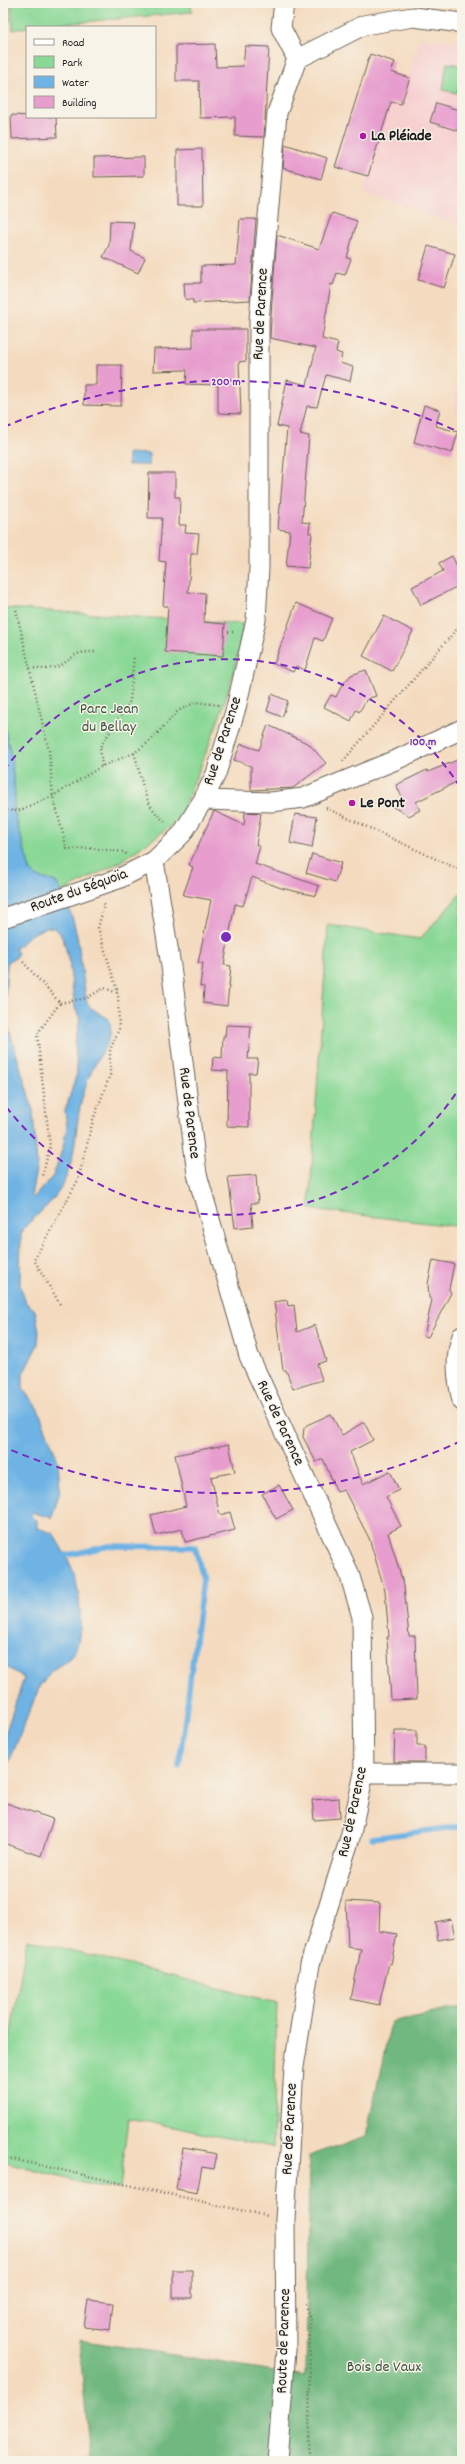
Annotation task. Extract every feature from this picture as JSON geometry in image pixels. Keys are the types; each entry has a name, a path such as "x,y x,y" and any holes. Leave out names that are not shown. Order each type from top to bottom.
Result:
{"street":[{"path":"284,3 281,28 297,60 364,25 413,17 462,23"},
{"name":"Rue de Parence","path":"285,2220 294,2067 310,1964 350,1838 364,1773 362,1617 349,1573 249,1356 197,1174 171,966 154,862 182,834 203,800 216,774 236,708 256,620 258,568 259,320 277,113 297,60"},
{"path":"203,800 271,802 303,798 398,759 462,729"},
{"name":"Route du Séquoïa","path":"3,918 118,878 154,862"},
{"path":"462,1336 458,1347 456,1378 462,1401"},
{"path":"364,1773 462,1773"},
{"name":"Route de Parence","path":"277,2461 286,2350 285,2220"}],"path":[{"path":"16,610 49,751 53,796 67,848 90,848 124,852 135,870"},
{"path":"341,763 452,632 462,624"},
{"path":"30,668 47,669 61,665 77,652 95,652"},
{"path":"102,766 100,747 130,701 134,656"},
{"path":"3,810 18,811 53,796 102,766 134,753 149,742 178,711 196,702 236,708"},
{"path":"134,753 146,799 156,815 182,834"},
{"path":"303,798 462,871"},
{"path":"60,1304 34,1260 78,1180 92,1120 110,1075 110,1050 119,1030 118,993 98,928 107,897"},
{"path":"23,962 60,1003"},
{"path":"42,1176 50,1147 37,1034 60,1003 86,998 104,988 118,993"},
{"path":"3,2157 285,2220"},
{"path":"305,2300 310,2320 309,2461"}],"shaded area":[{"path":"420,38 462,42 462,226 363,192 391,102 401,104"},
{"path":"462,320 462,416 455,414"}],"green space":[{"path":"3,3 10,3 10,21 3,23"},
{"path":"12,3 191,3 192,12 26,26 13,30"},
{"path":"447,63 462,65 462,83 459,83 457,93 443,90"},
{"name":"Parc Jean du Bellay","path":"3,608 243,624 239,649 226,697 181,814 171,826 120,862 62,892 56,882 37,877 30,870 14,811 15,793 11,756 3,720"},
{"path":"461,893 462,1227 309,1209 328,925 420,939"},
{"path":"27,1939 277,2003 273,2147 128,2118 120,2189 90,2185 3,2162 3,2078"},
{"name":"Bois de Vaux","path":"462,2007 462,2461 3,2461 90,2458 79,2340 306,2376 309,2156 366,2136 391,2022"}],"water":[{"path":"128,453 149,454 149,465 128,465"},
{"path":"3,720 11,756 15,793 14,811 30,870 38,877 56,882 71,912 78,941 87,1002 91,1008 109,1019 110,1036 90,1074 81,1101 72,1161 68,1173 54,1198 23,1229 21,1235 20,1285 26,1303 35,1310 39,1331 38,1344 23,1374 23,1389 38,1409 58,1461 60,1490 52,1518 3,1504","holes":["47,927 54,928 60,933 64,942 69,961 75,1008 80,1019 75,1043 77,1073 65,1111 67,1126 63,1147 53,1176 33,1198 31,1196 37,1164 33,1110 9,1029 5,1004 7,965 9,960 16,958 18,952 15,950 17,945 19,946 30,935"]},
{"path":"3,1511 37,1520 37,1528 53,1533 75,1576 79,1599 80,1624 77,1646 73,1654 65,1662 49,1673 44,1683 41,1683 3,1777 3,1740 24,1678 3,1665"}],"building":[{"path":"215,44 216,67 243,66 245,46 269,47 264,137 235,136 235,117 200,118 199,81 176,81 176,45"},
{"name":"La Pléiade","path":"370,54 395,62 391,72 410,78 401,104 391,102 368,176 335,167"},
{"path":"436,103 462,111 462,132 430,122"},
{"path":"11,115 26,116 26,118 56,118 57,137 12,139"},
{"path":"285,144 327,158 321,179 283,168"},
{"path":"202,149 203,206 177,206 177,150"},
{"path":"144,157 144,176 94,177 94,158"},
{"path":"332,213 357,221 347,258 351,259 345,275 337,273 333,285 331,284 322,339 338,343 336,352 342,354 340,363 353,367 350,381 326,375 317,407 307,406 300,434 309,436 302,522 310,523 309,533 312,533 308,568 286,566 290,531 278,529 287,428 277,426 287,380 307,385 316,348 270,338 277,235 319,249"},
{"path":"240,219 256,219 250,300 193,303 193,300 185,299 184,283 201,283 201,266 236,265"},
{"path":"110,221 134,222 131,251 145,258 138,273 103,257 109,245"},
{"path":"428,246 455,254 444,288 418,280"},
{"path":"193,329 246,329 246,361 239,362 241,414 218,413 218,385 186,384 187,370 153,371 154,349 193,348"},
{"path":"96,365 122,365 121,406 84,405 84,385 96,385"},
{"path":"424,405 440,410 436,426 458,432 452,453 414,442"},
{"path":"149,473 175,473 175,497 180,497 179,525 186,525 185,533 199,534 197,554 191,554 188,592 205,593 204,622 225,624 223,656 165,652 168,606 163,606 166,562 159,561 162,518 148,518"},
{"path":"452,556 462,576 462,584 421,605 412,587 443,571 439,563"},
{"path":"296,603 332,618 323,641 315,638 305,670 296,666 293,672 274,664"},
{"path":"384,616 413,631 392,671 363,656"},
{"path":"366,670 376,696 367,699 359,712 356,710 351,721 324,707 331,695 336,697 342,685 351,675"},
{"path":"272,694 288,701 282,717 267,711"},
{"path":"268,725 309,744 326,763 293,788 251,790 251,766 234,760 241,744 259,750"},
{"path":"462,758 462,779 416,802 420,810 409,816 393,807 404,801 396,785 427,770 428,772"},
{"path":"214,811 244,825 245,812 261,813 256,845 260,846 255,864 319,886 316,896 281,888 252,877 243,906 235,904 224,965 231,966 227,1006 203,1003 204,987 200,986 203,963 198,963 211,900 183,895 193,867 189,865"},
{"path":"295,814 317,817 312,848 290,843"},
{"path":"312,854 341,863 335,882 306,873"},
{"path":"226,1025 251,1026 248,1059 258,1059 256,1073 249,1073 249,1127 227,1126 228,1071 212,1070 213,1057 222,1058 223,1036 225,1036"},
{"path":"256,1175 258,1203 251,1203 253,1226 235,1228 228,1177"},
{"path":"433,1260 454,1264 449,1289 451,1293 428,1337 424,1336 432,1300 429,1298 428,1284"},
{"path":"287,1300 288,1306 294,1305 297,1332 315,1325 326,1361 317,1364 322,1380 293,1389 286,1370 283,1370 274,1302"},
{"path":"331,1414 342,1435 364,1422 373,1440 350,1452 363,1484 390,1471 399,1490 386,1497 401,1526 388,1533 404,1586 409,1636 415,1636 417,1699 391,1700 387,1637 389,1637 385,1591 369,1538 344,1490 337,1492 323,1459 316,1462 303,1437 304,1428 307,1425"},
{"path":"229,1444 235,1472 211,1477 220,1515 230,1512 235,1530 185,1542 182,1529 156,1535 151,1515 186,1506 175,1455"},
{"path":"279,1485 293,1510 276,1519 262,1494"},
{"path":"395,1730 417,1730 417,1746 425,1746 425,1762 394,1762"},
{"path":"339,1798 340,1818 314,1820 312,1800"},
{"path":"3,1802 53,1819 41,1856 3,1843"},
{"path":"346,1901 380,1903 379,1931 397,1934 391,1964 389,1963 379,2005 351,1999 361,1949 348,1947"},
{"path":"451,1919 455,1937 438,1940 435,1922"},
{"path":"183,2148 217,2154 214,2169 202,2167 197,2193 176,2189"},
{"path":"173,2270 192,2270 192,2298 173,2298"},
{"path":"88,2300 113,2303 110,2330 84,2327"}],"waterway":[{"path":"3,1474 25,1549 3,1614"},
{"path":"59,1557 109,1546 195,1547 203,1579 179,1766"},
{"path":"372,1838 462,1826"}],"place":[{"name":"La Pléiade","path":"363,136"},
{"name":"Le Pont","path":"352,803"}]}
